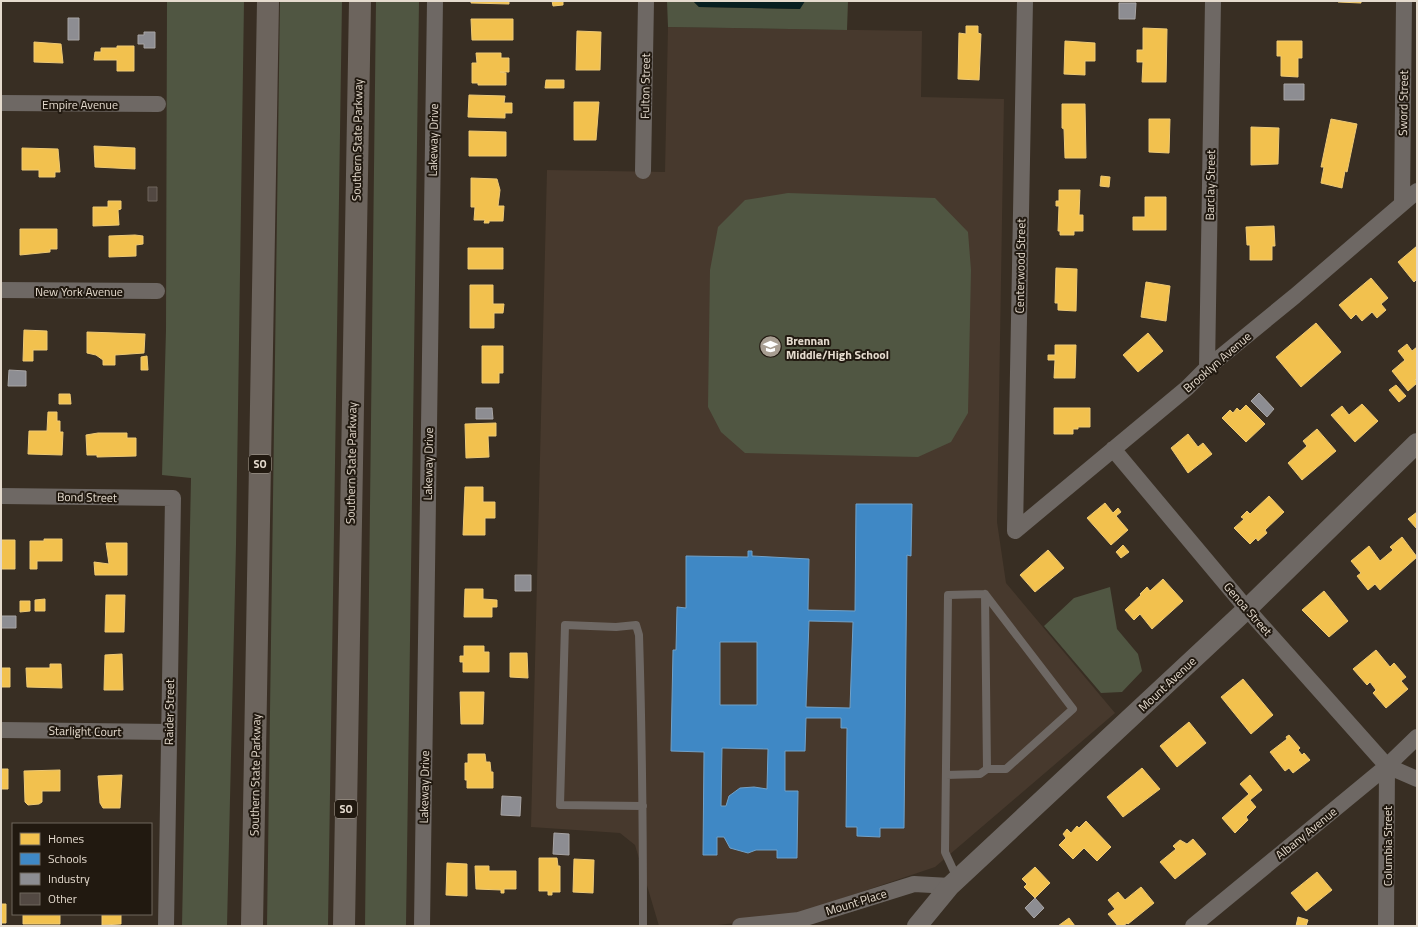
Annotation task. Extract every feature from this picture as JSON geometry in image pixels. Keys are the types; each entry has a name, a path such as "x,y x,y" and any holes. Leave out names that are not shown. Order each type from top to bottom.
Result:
{"highway":[{"name":"Southern State Parkway","path":"252,926 268,1"},
{"name":"Southern State Parkway","path":"344,926 360,1"}],"street":[{"name":"Lakeway Drive","path":"422,926 435,1"},
{"name":"Fulton Street","path":"643,171 646,1"},
{"name":"Centerwood Street","path":"1016,531 1025,1"},
{"name":"Barclay Street","path":"1207,368 1213,1"},
{"name":"Sword Street","path":"1402,204 1404,1"},
{"name":"Empire Avenue","path":"1,103 158,104"},
{"name":"Brooklyn Avenue","path":"1016,531 1187,388 1207,368 1417,191"},
{"name":"New York Avenue","path":"1,290 157,291"},
{"name":"Mount Avenue","path":"917,926 954,882 1247,610 1417,443"},
{"name":"Genoa Street","path":"1113,449 1247,610 1387,766"},
{"name":"Bond Street","path":"1,496 173,498"},
{"name":"Raider Street","path":"166,926 173,498"},
{"name":"Starlight Court","path":"1,730 169,732"},
{"name":"Albany Avenue","path":"1193,926 1387,766 1417,737"},
{"path":"1387,766 1417,779"},
{"name":"Columbia Street","path":"1386,926 1387,766"},
{"name":"Mount Place","path":"740,926 818,920 914,884 954,882"}],"lane":[{"path":"985,594 987,769"},
{"path":"946,775 980,774 987,769 1006,769 1072,709 985,594"},
{"path":"954,882 945,852 948,595 985,594"},
{"path":"643,806 560,805 565,625 616,627 636,625 639,635 643,806 643,926"}],"shaded area":[{"name":"Brennan Middle/High School","path":"668,27 922,31 921,97 1004,99 997,522 1006,583 1115,713 935,867 787,917 709,926 659,926 635,845 620,833 531,827 547,170 665,172"}],"green space":[{"path":"167,1 244,1 236,545 227,926 182,926 191,478 162,475 166,330"},
{"path":"280,1 342,1 328,926 267,926"},
{"path":"376,1 419,1 406,926 365,926"},
{"path":"667,1 693,1 699,7 799,9 805,1 848,1 847,30 668,27"},
{"path":"788,193 935,198 968,232 971,270 968,413 951,442 918,457 745,453 721,432 708,407 710,270 718,227 745,200"},
{"path":"1110,587 1117,629 1138,654 1142,671 1122,692 1101,693 1044,626 1074,598"}],"water":[{"path":"693,1 805,1 800,9 699,7"}],"building: Homes":[{"path":"471,1 509,1 509,4 471,3"},
{"path":"552,1 563,1 563,5 553,6"},
{"path":"1361,1 1361,3 1338,2"},
{"path":"471,19 513,19 513,40 472,40"},
{"path":"966,26 978,26 978,33 981,34 979,80 958,79 959,33 966,34"},
{"path":"1143,28 1167,29 1166,82 1142,82 1143,62 1137,62 1137,50 1143,50"},
{"path":"577,31 601,32 600,70 576,70"},
{"path":"1065,41 1095,43 1095,61 1085,61 1085,75 1064,74"},
{"path":"1277,41 1302,41 1302,58 1298,58 1298,77 1281,76 1281,56 1277,56"},
{"path":"34,42 61,44 63,63 34,62"},
{"path":"117,46 134,46 134,71 117,71 117,60 94,60 95,52 101,52 101,48 117,48"},
{"path":"476,53 501,53 501,58 509,58 509,72 500,72 506,73 506,85 478,85 478,83 472,83 472,63 477,63"},
{"path":"546,80 564,80 564,88 545,88"},
{"path":"469,95 505,96 504,103 512,103 512,113 505,113 505,118 468,117"},
{"path":"574,102 599,102 596,140 574,140"},
{"path":"1062,104 1085,104 1086,158 1065,158 1064,129 1062,128"},
{"path":"1149,119 1170,119 1169,153 1149,152"},
{"path":"1331,119 1357,124 1347,172 1345,171 1342,188 1321,183 1324,167 1321,167"},
{"path":"1251,127 1279,128 1278,164 1251,165"},
{"path":"469,131 506,132 506,156 469,156"},
{"path":"94,146 135,148 135,169 95,167"},
{"path":"22,148 58,149 60,172 55,172 55,177 39,177 39,170 22,170"},
{"path":"1101,176 1110,177 1109,187 1100,186"},
{"path":"471,178 497,179 500,190 498,206 504,206 503,221 489,221 489,223 484,223 485,220 474,220 475,207 471,207"},
{"path":"1059,190 1080,190 1079,215 1083,215 1083,231 1074,231 1074,235 1060,235 1060,231 1058,231 1059,206 1056,206 1056,201 1059,201"},
{"path":"1145,197 1166,197 1166,230 1133,230 1133,217 1145,217"},
{"path":"108,201 121,201 121,209 118,210 119,225 93,226 93,207 108,207"},
{"path":"1274,226 1275,246 1272,246 1272,260 1250,260 1250,245 1247,245 1246,227"},
{"path":"20,229 57,229 57,249 50,249 50,252 20,255"},
{"path":"109,236 143,236 143,244 136,245 136,256 109,257"},
{"path":"1417,246 1417,279 1414,282 1398,262"},
{"path":"468,248 503,248 503,269 468,269"},
{"path":"1056,268 1077,269 1076,311 1058,310 1058,303 1055,303"},
{"path":"1371,278 1388,298 1381,304 1386,310 1377,318 1372,312 1362,321 1356,314 1351,319 1339,305"},
{"path":"1146,282 1170,286 1166,321 1141,317"},
{"path":"470,285 493,285 493,304 504,304 503,313 494,313 494,328 470,328"},
{"path":"1316,323 1341,352 1301,387 1276,357"},
{"path":"24,330 47,331 47,350 33,350 33,361 23,361"},
{"path":"87,332 145,334 144,353 115,355 115,365 103,365 103,360 96,355 87,353"},
{"path":"1148,333 1163,351 1138,372 1123,355"},
{"path":"1407,344 1412,351 1417,347 1417,378 1415,380 1417,383 1408,391 1392,371 1405,360 1398,351"},
{"path":"1055,345 1076,345 1075,378 1054,378 1055,360 1048,360 1048,355 1055,355"},
{"path":"482,346 503,346 503,373 499,373 499,383 482,383"},
{"path":"147,356 148,370 141,370 141,357"},
{"path":"1396,385 1406,396 1399,402 1389,390"},
{"path":"59,394 70,394 71,404 59,404"},
{"path":"1362,404 1378,421 1355,442 1331,415 1342,406 1349,415"},
{"path":"1246,405 1265,424 1246,442 1222,418 1230,410 1233,413 1237,408 1240,411"},
{"path":"1054,408 1090,408 1090,427 1078,427 1078,429 1073,429 1073,434 1054,434"},
{"path":"48,412 57,412 57,421 60,421 60,432 63,432 62,455 28,454 29,431 47,431"},
{"path":"496,423 496,436 488,436 489,457 466,458 465,424"},
{"path":"1317,429 1336,451 1302,480 1288,463 1307,446 1303,441"},
{"path":"98,433 127,433 127,438 136,438 136,456 97,457 97,455 87,455 86,435"},
{"path":"1188,434 1198,447 1203,443 1212,454 1188,473 1171,448"},
{"path":"465,487 483,487 483,502 495,502 495,518 485,518 485,535 463,535"},
{"path":"1269,496 1284,512 1265,530 1267,533 1258,541 1256,538 1250,544 1234,528 1244,519 1241,517 1247,511 1250,514"},
{"path":"1105,503 1113,513 1118,508 1121,512 1116,516 1128,530 1111,545 1087,518"},
{"path":"1417,512 1417,529 1408,519"},
{"path":"1402,537 1417,557 1380,590 1375,584 1368,590 1357,576 1361,573 1351,561 1369,546 1380,561 1393,550 1390,547"},
{"path":"44,539 62,539 62,561 37,561 37,569 30,569 30,541 44,541"},
{"path":"1,540 15,540 15,569 1,569"},
{"path":"106,543 127,543 127,575 95,575 94,562 109,564"},
{"path":"1123,545 1129,552 1121,558 1116,552"},
{"path":"1048,550 1064,568 1035,592 1020,575"},
{"path":"1163,579 1183,601 1152,629 1140,614 1134,620 1125,610 1147,587 1150,591"},
{"path":"465,589 483,589 483,599 497,600 497,607 492,607 492,617 464,617"},
{"path":"1324,591 1348,621 1329,637 1302,610"},
{"path":"106,595 125,595 124,632 105,632"},
{"path":"45,599 45,611 35,611 35,600"},
{"path":"20,601 30,601 30,611 20,612"},
{"path":"464,646 484,646 484,652 489,652 489,672 463,672 463,662 460,662 460,656 464,656"},
{"path":"1376,650 1390,667 1394,663 1406,677 1401,681 1408,689 1386,708 1373,693 1376,690 1370,682 1367,685 1353,669"},
{"path":"510,653 527,653 528,678 510,677"},
{"path":"122,654 123,690 104,690 105,655"},
{"path":"50,664 61,664 62,688 27,687 26,668 50,668"},
{"path":"1,668 10,668 10,687 1,687"},
{"path":"1243,679 1273,715 1251,734 1221,697"},
{"path":"460,692 484,692 483,724 461,724"},
{"path":"1189,722 1206,743 1177,767 1160,746"},
{"path":"1289,735 1300,748 1298,750 1302,755 1304,753 1310,760 1293,773 1289,768 1285,771 1270,752 1287,739 1286,737"},
{"path":"468,754 485,754 486,762 490,762 491,772 493,772 493,788 467,788 467,780 465,780 465,763 468,763"},
{"path":"1142,768 1160,789 1123,817 1107,797"},
{"path":"1,769 8,769 8,789 1,789"},
{"path":"60,770 60,791 42,791 42,802 39,804 28,805 25,802 24,771"},
{"path":"122,775 120,808 103,808 100,803 98,776"},
{"path":"1250,775 1262,790 1250,800 1256,807 1246,817 1248,820 1235,833 1222,818 1249,794 1240,784"},
{"path":"1086,821 1111,847 1097,861 1084,848 1073,859 1059,845 1066,838 1063,834 1067,829 1071,833 1077,826 1079,828"},
{"path":"1193,839 1206,854 1175,879 1160,862 1176,849 1173,846 1180,840 1187,844"},
{"path":"539,858 557,858 558,866 560,866 560,892 552,892 552,895 548,895 548,891 539,891"},
{"path":"574,859 594,860 593,893 573,892"},
{"path":"447,863 467,864 467,896 446,895"},
{"path":"475,866 489,866 489,871 516,871 516,889 504,889 504,893 501,893 501,890 476,889"},
{"path":"1035,867 1050,883 1035,898 1024,887 1027,884 1022,879"},
{"path":"1317,872 1332,890 1306,911 1291,893"},
{"path":"1141,887 1154,903 1128,924 1118,926 1108,914 1115,909 1108,900 1118,892 1125,900"},
{"path":"1,904 6,904 6,923 1,923"},
{"path":"23,915 60,915 60,924 23,924"},
{"path":"102,915 121,915 121,924 102,925"},
{"path":"1298,917 1308,920 1306,926 1296,926"},
{"path":"1069,918 1075,926 1058,926"}],"building: Schools":[{"path":"856,504 912,504 911,556 907,555 904,828 880,828 880,837 857,836 857,827 846,827 847,728 841,728 841,718 806,718 805,751 785,751 785,791 798,791 797,858 777,858 777,850 756,850 748,853 730,848 724,837 717,837 717,855 703,855 704,752 671,751 673,650 676,650 677,607 686,608 686,556 748,557 748,551 752,551 752,556 809,559 808,610 855,611","holes":["809,621 853,622 850,708 806,707","720,642 757,642 757,705 720,705","722,748 768,749 767,789 754,787 740,788 729,796 726,806 721,806"]}],"building: Industry":[{"path":"1119,3 1136,3 1135,19 1119,19"},
{"path":"68,18 79,18 79,40 68,40"},
{"path":"144,32 155,32 155,48 144,48 144,44 138,44 138,35 144,35"},
{"path":"1284,84 1304,84 1304,100 1284,100"},
{"path":"9,370 26,371 26,386 8,386"},
{"path":"1259,393 1274,409 1267,417 1251,401"},
{"path":"476,408 492,408 493,419 476,419"},
{"path":"515,575 531,575 531,591 515,591"},
{"path":"1,616 16,616 16,628 1,628"},
{"path":"502,796 521,797 520,816 501,815"},
{"path":"554,833 569,834 569,855 553,854"},
{"path":"1035,898 1044,908 1034,918 1025,908"}],"building: Other":[{"path":"148,187 157,187 157,201 148,201"}],"place":[{"name":"Brennan Middle/High School","path":"771,347"}]}
